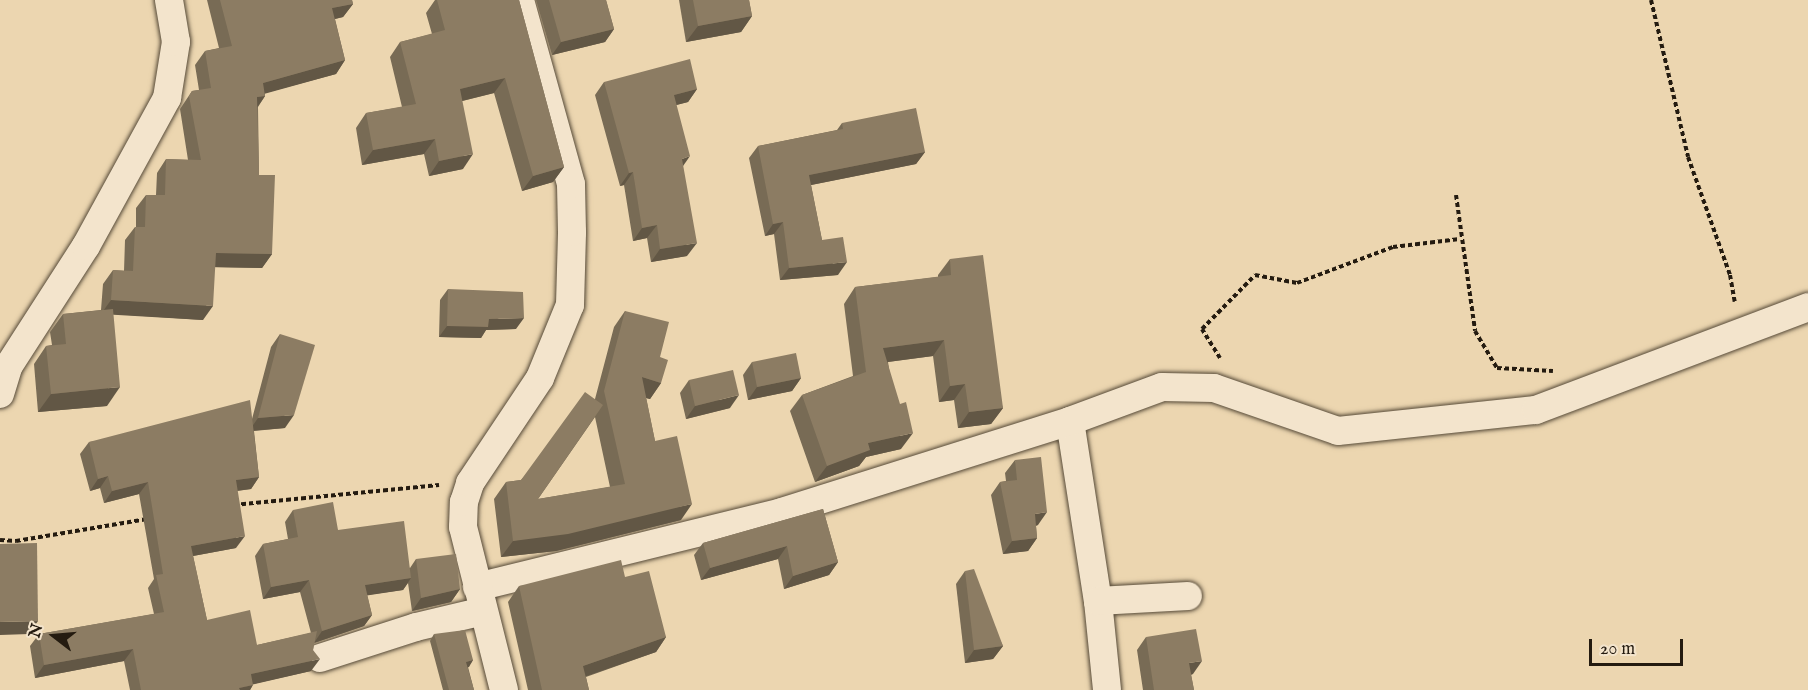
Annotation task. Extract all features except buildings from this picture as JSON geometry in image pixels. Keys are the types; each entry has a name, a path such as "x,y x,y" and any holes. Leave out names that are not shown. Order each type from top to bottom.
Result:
{"street":[{"path":"0,394 8,367 86,246 167,98 176,42 169,0"},
{"path":"504,690 463,526 470,483 540,378 570,305 571,184 520,0"},
{"path":"320,658 416,627 480,599 782,512 1070,421 1162,387 1214,388 1338,431 1536,410 1808,307"},
{"path":"1070,421 1098,601 1107,690"},
{"path":"1098,601 1188,596"}],"path":[{"path":"1652,0 1688,157 1730,274 1741,332"},
{"path":"1456,195 1460,239 1475,332 1497,368 1563,373"},
{"path":"1246,399 1202,329 1255,275 1297,283 1393,247 1460,239"},
{"path":"232,505 470,483"},
{"path":"0,540 16,542 152,519"}]}
